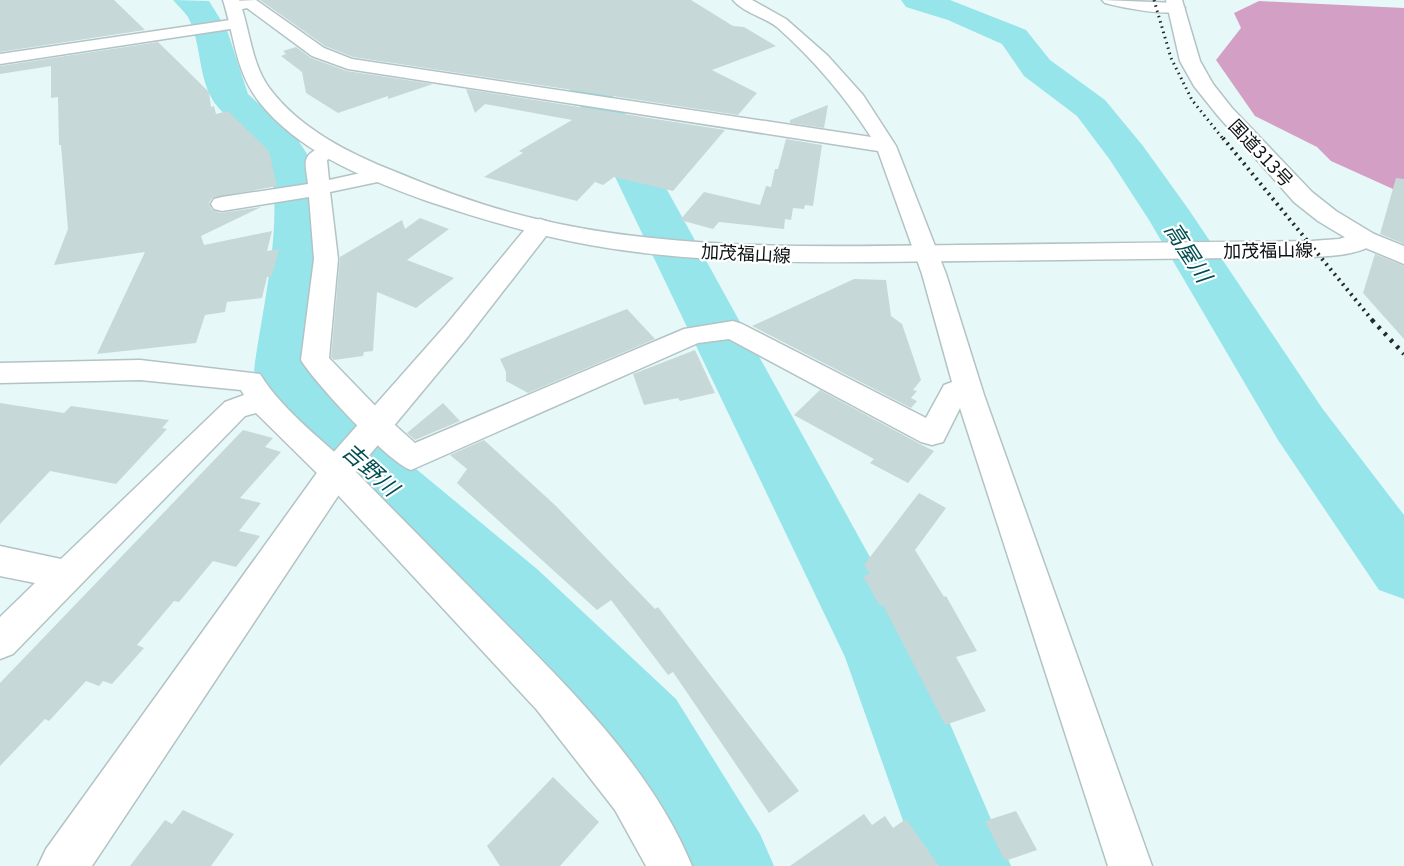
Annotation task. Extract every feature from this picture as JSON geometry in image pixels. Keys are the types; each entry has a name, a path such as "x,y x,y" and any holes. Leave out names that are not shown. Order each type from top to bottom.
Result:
{"main road":[{"name":"国道313号","path":"1175,4 1190,61 1204,86 1303,197 1327,216 1365,239 1404,256"},
{"name":"加茂福山線","path":"233,19 246,61 261,90 290,120 332,150 379,175 475,209 540,227 660,247 784,255 1298,249 1342,247 1365,239"},
{"path":"63,866 336,472 456,332 540,227"}],"street":[{"path":"741,0 780,22 822,60 856,99 886,146 934,274 970,395 1130,866"},
{"path":"1110,0 1135,5 1175,4"},
{"path":"233,19 250,3 318,52 348,64 886,146"},
{"path":"0,59 198,29 233,19 279,26"},
{"path":"332,150 316,158 313,190 326,259 315,360 375,425 411,458 693,335 733,330 932,434 954,392 970,395"},
{"path":"222,204 313,190 379,175"},
{"path":"0,373 140,370 250,381 261,400 336,472 551,697 630,795 670,866"},
{"path":"0,642 235,409 261,400"},
{"path":"0,561 66,575"}],"shaded area":[{"path":"1259,1 1404,8 1404,194 1331,161 1317,147 1255,116 1216,60 1241,28 1234,13"}],"building":[{"path":"0,0 114,0 145,30 0,52"},
{"path":"260,0 691,0 733,26 744,27 776,46 712,70 757,93 738,115 353,57 325,46"},
{"path":"158,42 209,92 211,107 214,106 216,114 228,111 269,151 277,186 212,198 209,203 212,210 221,213 261,207 201,236 204,245 272,231 267,251 279,249 272,276 267,277 262,298 227,302 225,312 205,315 196,343 97,354 145,252 54,265 68,229 61,145 59,145 58,97 51,98 51,66 0,74 0,66"},
{"path":"296,47 311,58 347,71 433,84 338,113 306,93 302,72 281,56 286,54 283,51"},
{"path":"466,89 725,130 673,191 614,177 603,185 595,182 577,201 484,177 523,153 519,151 572,120 485,104 475,113"},
{"path":"828,105 824,128 790,123 790,120"},
{"path":"786,139 822,145 813,206 805,205 804,209 793,208 791,220 785,219 784,229 719,222 713,229 680,220 704,192 760,205 766,186 771,187"},
{"path":"1396,178 1404,179 1404,244 1380,234"},
{"path":"420,218 449,229 407,260 454,278 416,308 377,292 373,351 364,352 363,356 334,360 331,357 340,257 402,220 405,229"},
{"path":"1375,254 1404,266 1404,339 1363,293"},
{"path":"854,279 886,280 891,316 902,324 921,380 913,390 917,391 911,398 917,401 911,408 752,326"},
{"path":"627,309 655,339 528,393 506,381 506,372 500,359"},
{"path":"695,350 715,393 680,401 678,398 644,405 633,374"},
{"path":"820,390 934,451 908,483 870,463 874,459 794,415"},
{"path":"0,403 64,413 71,406 169,420 162,428 167,429 116,484 50,471 0,524"},
{"path":"443,403 460,421 415,440 407,433"},
{"path":"243,430 273,438 265,447 281,452 240,498 261,503 239,531 260,536 236,567 213,561 179,602 174,601 137,645 144,648 112,684 103,681 99,686 86,681 49,721 45,719 0,766 0,683"},
{"path":"484,440 556,506 655,609 658,607 799,791 769,813 673,672 668,675 611,600 597,610 457,483 467,469 450,455"},
{"path":"919,493 946,508 915,550 944,597 946,596 977,651 956,657 986,711 945,725 883,605 880,606 863,576 870,574 864,565"},
{"path":"553,777 599,822 560,866 500,866 487,846"},
{"path":"183,810 234,834 211,866 130,866 165,820 172,824"},
{"path":"1016,811 1037,850 1005,861 985,821"},
{"path":"864,814 872,825 885,816 893,828 906,819 939,866 790,866"}],"waterway":[{"name":"吉野川","path":"189,0 205,18 215,44 229,95 239,108 281,146 293,177 297,230 283,371 341,441 511,591 647,728 728,866"},
{"path":"477,0 494,8 528,31 572,65 604,112 881,651 965,866"},
{"name":"高屋川","path":"917,0 959,13 1014,37 1037,68 1091,108 1128,155 1172,220 1300,424 1404,569"}],"railway":[{"path":"1154,0 1171,58 1192,100 1224,140"},
{"path":"1223,138 1373,321"},
{"path":"1372,320 1404,354"}]}
